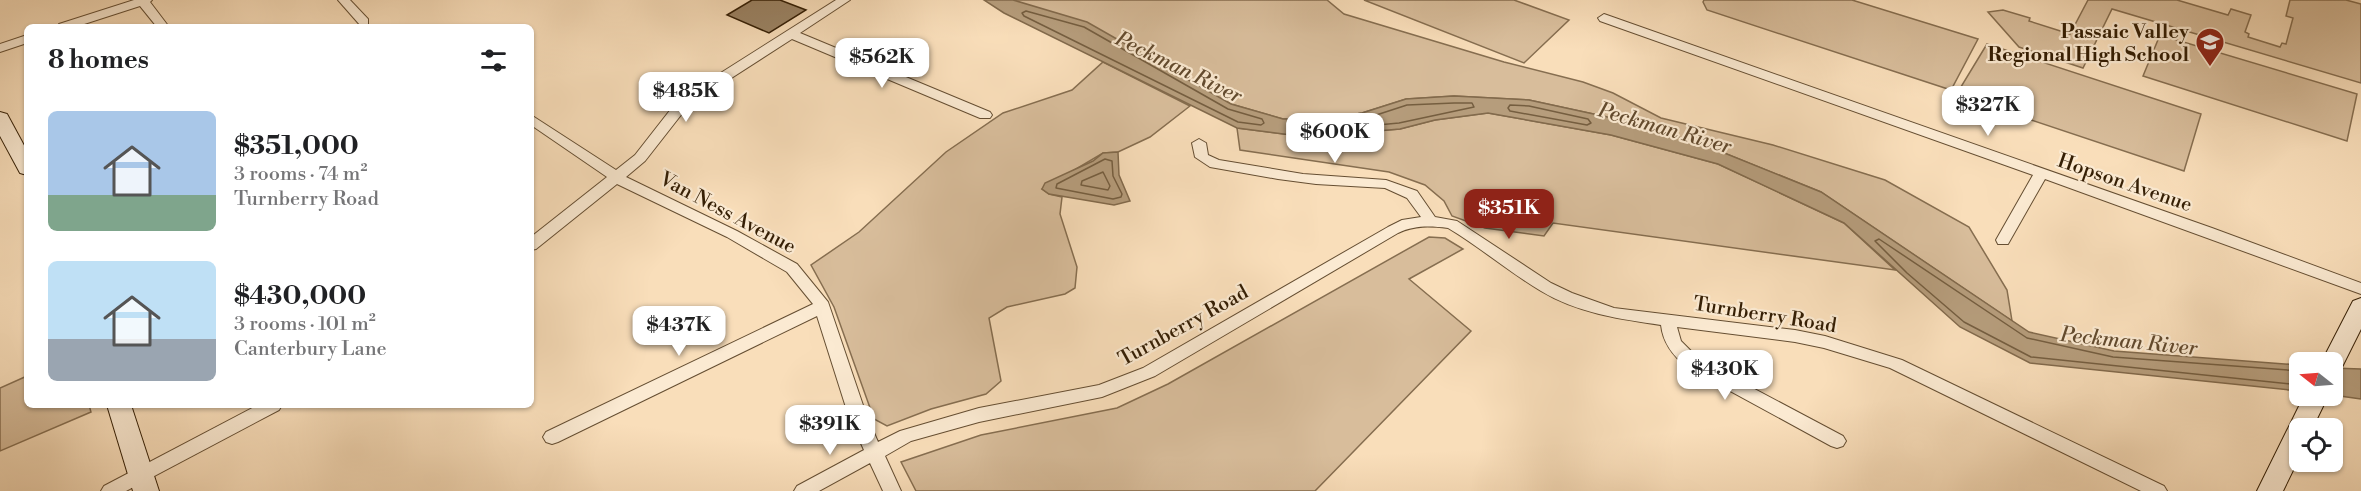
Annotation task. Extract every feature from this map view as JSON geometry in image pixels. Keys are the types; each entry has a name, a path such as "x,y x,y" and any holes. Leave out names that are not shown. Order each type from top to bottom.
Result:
{"main road":[{"path":"0,118 24,163"},
{"path":"2339,352 2361,306"},
{"path":"120,408 144,483"},
{"path":"2270,491 2289,452"}],"street":[{"path":"534,243 640,158 683,103 844,0"},
{"path":"72,24 144,1 161,24"},
{"path":"350,1 364,22"},
{"name":"Hopson Avenue","path":"1604,18 2361,289"},
{"path":"790,34 986,116"},
{"path":"0,48 24,40"},
{"name":"Van Ness Avenue","path":"534,121 617,178 732,234 792,268 813,293 821,307 858,417 892,491"},
{"path":"1198,143 1202,157 1215,164 1316,180 1368,182 1391,186 1410,193 1421,204 1431,221"},
{"path":"2003,240 2040,173"},
{"name":"Turnberry Road","path":"803,491 906,436 979,415 1112,388 1149,372 1393,230 1407,223 1431,221 1452,224 1487,245 1546,287 1566,297 1613,313 1796,336 1843,347 1896,364 2158,491"},
{"path":"552,437 821,307"},
{"path":"1669,321 1671,340 1680,352 1694,364 1837,441"},
{"path":"110,491 144,483 268,408"}],"shaded area":[{"path":"1013,0 1327,0 1344,14 1504,62 1583,82 1613,93 1661,118 1773,145 1885,180 1969,227 2007,290 2012,321 1821,192 1702,144 1612,118 1529,100 1454,96 1406,99 1362,113 1327,119 1283,119 1231,104"},
{"path":"1364,0 1514,0 1569,20 1524,63"},
{"path":"1704,0 1852,0 1978,39 1951,90 1707,10"},
{"path":"2088,0 2177,0 2228,15 2231,9 2251,15 2245,32 2249,34 2248,37 2280,47 2282,43 2286,44 2293,18 2286,16 2290,0 2346,0 2361,4 2361,83 2112,9 2083,68 2019,47 1988,12 2003,10 2070,34"},
{"path":"2160,35 2357,94 2347,141 2143,76"},
{"path":"1987,44 2201,114 2184,171 1956,95"},
{"path":"1103,62 1190,106 1150,137 1118,152 1103,153 1042,189 1049,194 1062,197 1060,214 1077,267 1075,288 1065,294 1007,307 989,318 1001,381 986,394 931,409 887,426 874,419 834,307 811,265 859,232 946,152 1003,113 1072,90"},
{"path":"1488,113 1611,135 1718,164 1844,223 1895,270 1553,223 1544,236 1485,228 1452,216 1444,201 1425,185 1389,172 1240,150 1237,128 1307,137 1400,129 1435,120"},
{"path":"1429,237 1445,238 1463,249 1409,279 1471,331 1315,491 916,491 901,462 981,435 1117,408 1168,384"},
{"path":"24,377 24,408 90,408 91,412 0,451 0,388"}],"water":[{"path":"984,0 1013,0 1087,22 1231,104 1283,119 1327,119 1362,113 1406,99 1454,96 1529,100 1612,118 1702,144 1821,192 2029,332 2114,351 2289,364 2289,390 2030,363 1960,327 1844,223 1718,164 1611,135 1488,113 1435,120 1400,129 1307,137 1237,128 1004,13"},
{"path":"1118,152 1119,175 1130,201 1114,205 1049,194 1042,189 1045,183 1093,161 1103,153"},
{"path":"2343,368 2361,369 2361,399 2343,396"}],"building":[{"path":"752,0 780,0 806,10 769,33 727,15"}],"place":[{"name":"Passaic Valley Regional High School","path":"2210,68"}],"water label":[{"name":"Peckman River","path":"1179,67"},
{"name":"Peckman River","path":"1665,128"},
{"name":"Peckman River","path":"2129,341"}]}
